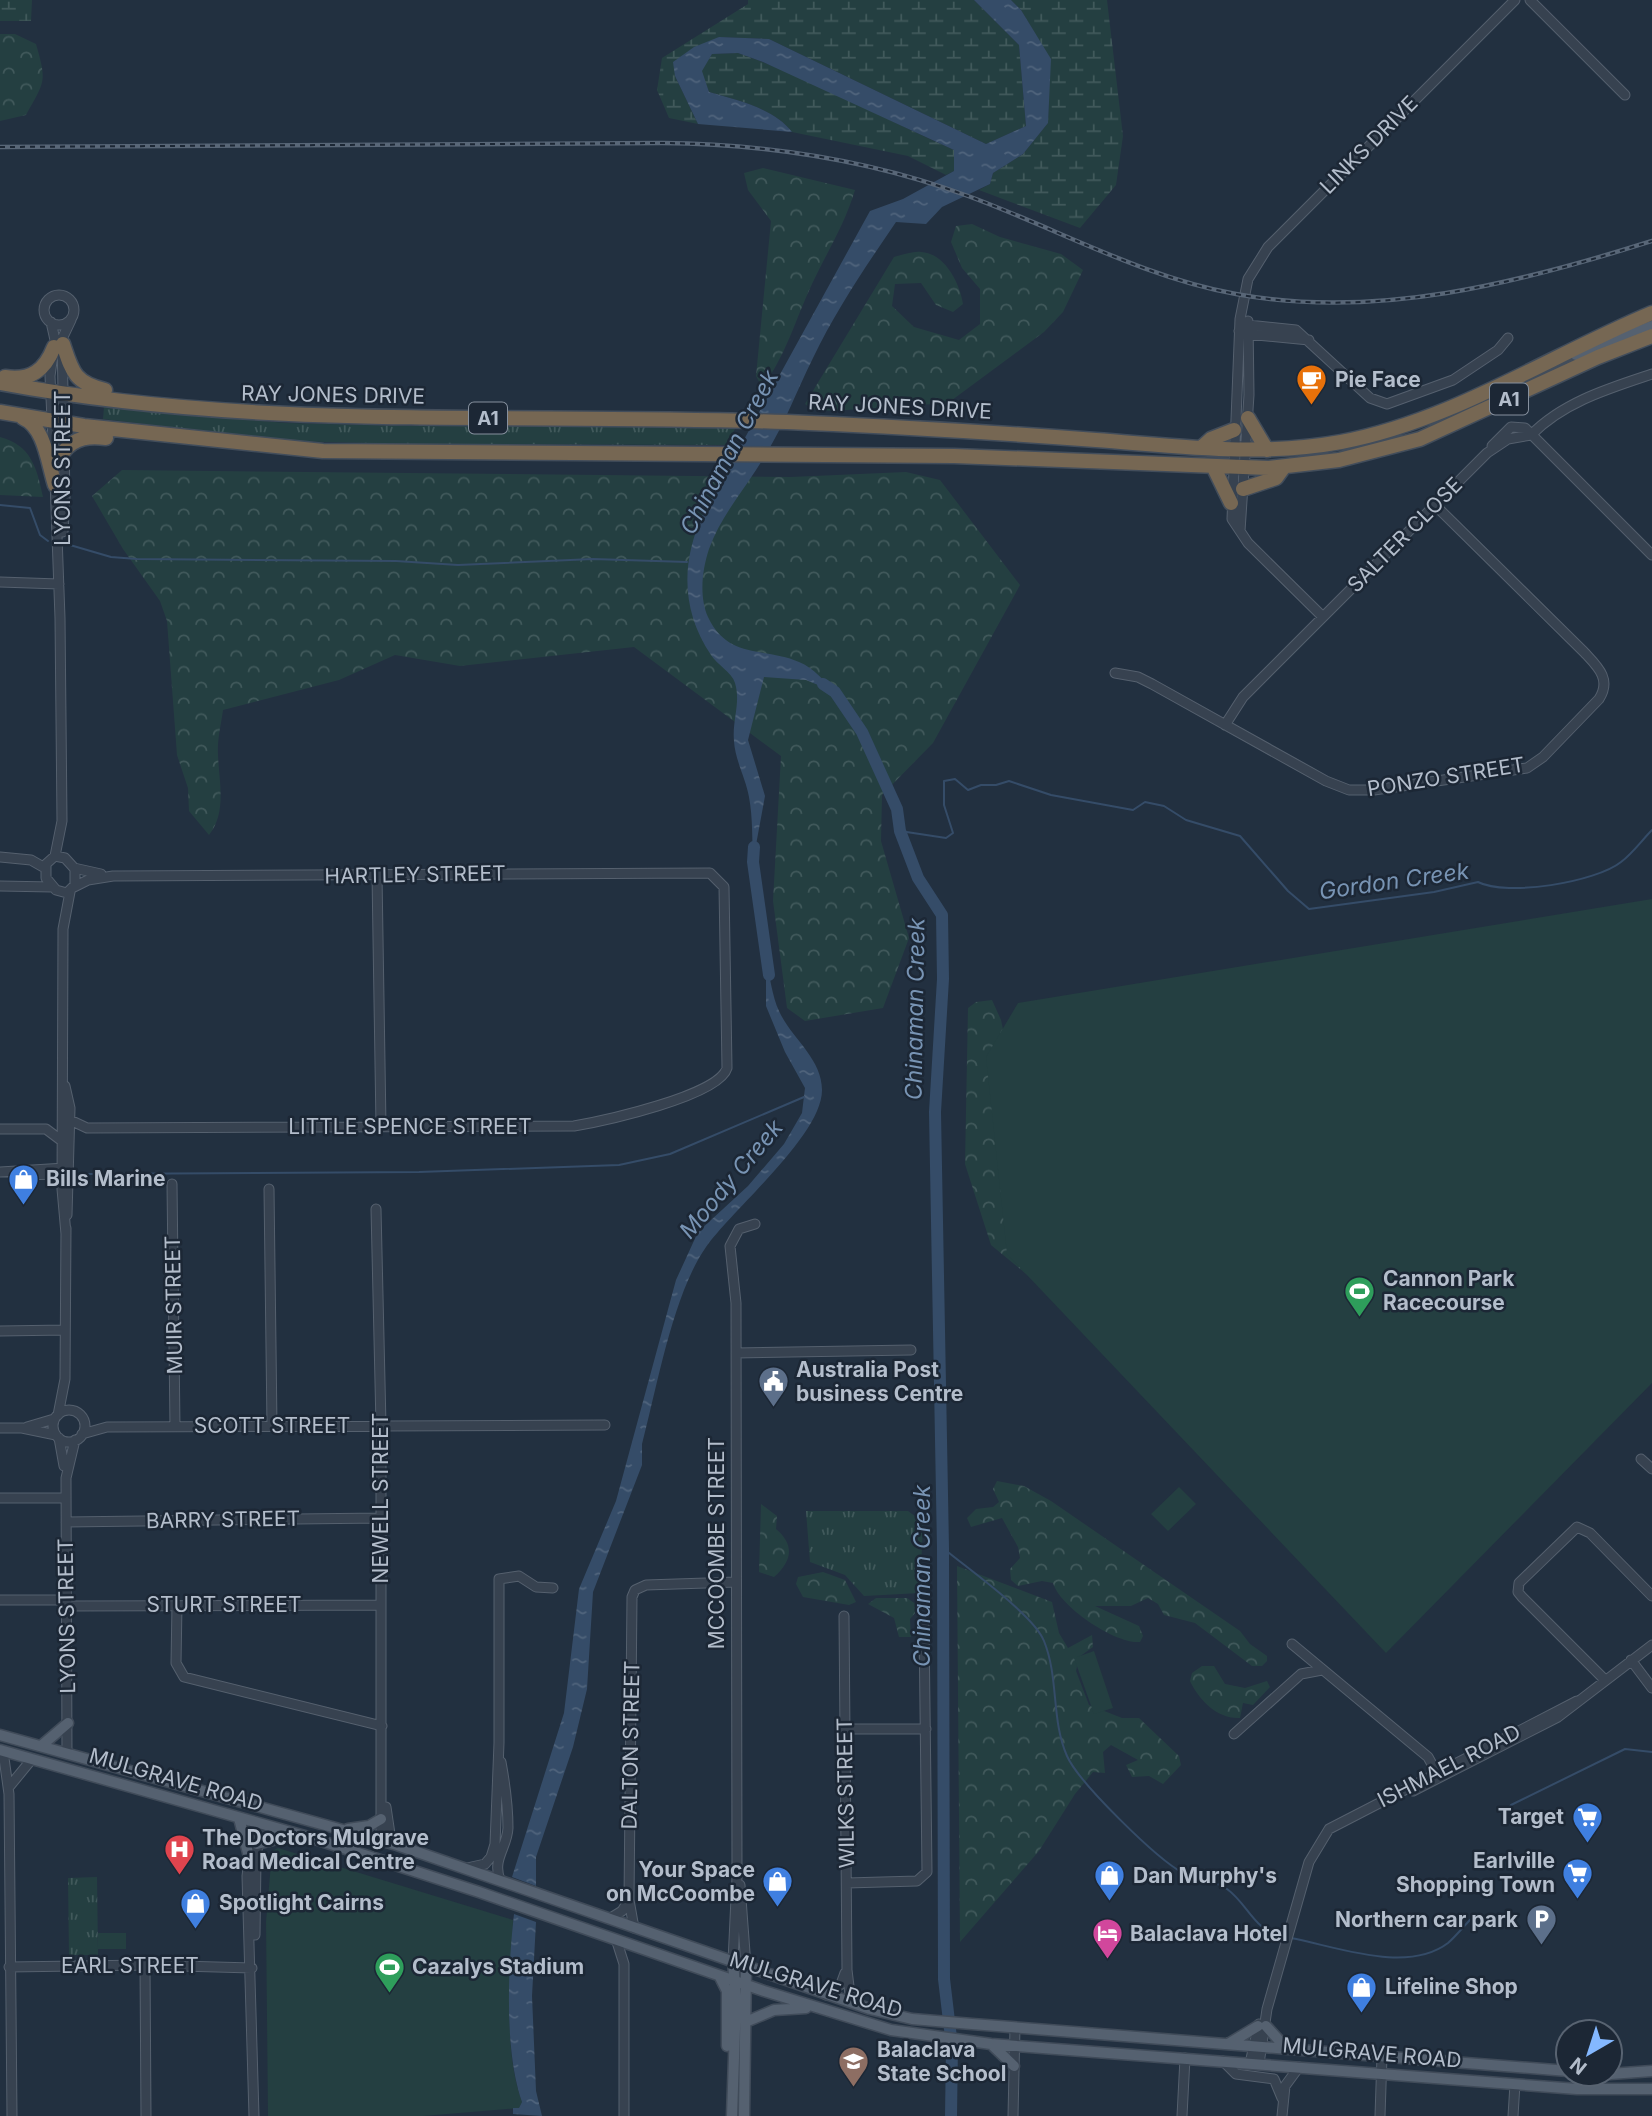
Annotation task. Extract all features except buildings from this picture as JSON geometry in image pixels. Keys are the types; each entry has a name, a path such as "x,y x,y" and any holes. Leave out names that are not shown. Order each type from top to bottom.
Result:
{"highway":[{"name":"A1","path":"1498,385 1652,313"},
{"name":"A1","path":"6,413 240,444 323,451 723,452 954,456 1214,468 1284,467 1362,455 1428,436 1576,367 1649,338"},
{"path":"0,376 14,378 31,375 45,367 58,345 71,368 88,386 198,403 230,413"},
{"name":"RAY JONES DRIVE","path":"0,383 57,393 230,413 377,418 747,420 1240,450 1332,443 1395,428 1448,409 1498,385"},
{"path":"6,413 36,427 55,485"},
{"path":"1248,418 1267,450"},
{"path":"1201,448 1210,439 1234,430"},
{"path":"64,451 71,443 91,436 153,444 240,444"},
{"path":"1243,489 1276,478 1284,467"},
{"path":"1214,468 1231,503"}],"main road":[{"name":"RAY JONES DRIVE","path":"1498,385 1652,326"},
{"path":"41,1746 68,1723"},
{"name":"MULGRAVE ROAD","path":"0,1735 382,1840 884,2013 941,2022 1554,2070"},
{"name":"MULGRAVE ROAD","path":"2,1751 286,1831 382,1861 747,1986 891,2030 958,2041 1014,2046 1618,2092 1650,2091"},
{"path":"66,1769 67,1754"},
{"path":"258,1823 261,1808"},
{"path":"239,1818 248,1853"},
{"path":"341,1829 369,1826 381,1819"},
{"path":"257,1844 273,1840 286,1831"},
{"path":"382,1840 382,1861"},
{"name":"MCCOOMBE STREET","path":"732,2116 735,1982 733,1961"},
{"name":"MCCOOMBE STREET","path":"744,2116 748,2021 746,1966"},
{"path":"720,1977 727,1991 727,2045 733,2058"},
{"path":"748,2021 774,2010 816,2008"},
{"path":"1228,2044 1262,2026 1287,2049"},
{"path":"991,2044 1014,2066"},
{"path":"1624,2073 1652,2071"}],"street":[{"name":"LINKS DRIVE","path":"1240,450 1234,430 1239,331 1248,279 1262,253 1515,0"},
{"path":"1530,0 1625,95"},
{"path":"65,297 73,304 71,320 59,325 51,322 46,316 45,306 49,299 65,297"},
{"name":"LINKS DRIVE","path":"1239,468 1240,450 1248,418 1250,336 1243,302"},
{"name":"LYONS STREET","path":"58,345 71,320"},
{"name":"LYONS STREET","path":"51,322 58,345 55,485 60,618 62,821 72,865 72,889"},
{"path":"1239,331 1248,325 1293,329 1310,341 1370,398 1387,404 1453,380 1498,350 1508,338"},
{"path":"1239,331 1250,336 1310,341"},
{"path":"1650,550 1531,435 1548,418 1597,393 1652,374"},
{"name":"LYONS STREET","path":"58,422 64,451 65,497 60,618"},
{"name":"SALTER CLOSE","path":"1225,725 1243,697 1511,427 1523,427 1531,435"},
{"path":"1239,468 1243,489 1240,531"},
{"path":"1239,468 1231,503 1232,519 1240,531 1323,617"},
{"name":"PONZO STREET","path":"1115,673 1139,677 1334,785 1359,791 1527,768 1592,706 1604,691 1600,671 1435,505"},
{"path":"0,582 59,584"},
{"name":"LYONS STREET","path":"49,864 62,821"},
{"path":"4,858 49,864"},
{"path":"4,886 34,883 49,864"},
{"path":"49,864 63,929 66,1119 65,1379 56,1417"},
{"name":"HARTLEY STREET","path":"49,864 72,865 86,873 113,876 705,872 716,876 724,887 727,1068 724,1077"},
{"path":"377,875 381,1126"},
{"name":"HARTLEY STREET","path":"72,889 88,880 113,876"},
{"path":"4,886 72,889 63,929"},
{"name":"LITTLE SPENCE STREET","path":"66,1119 87,1129 574,1125 608,1120 663,1103 724,1077"},
{"path":"0,1129 46,1129 66,1119"},
{"path":"46,1129 65,1143"},
{"name":"LITTLE SPENCE STREET","path":"27,1168 54,1162 65,1143 87,1129"},
{"path":"63,1213 65,1143"},
{"path":"0,1174 27,1168 66,1171"},
{"path":"0,1174 66,1171"},
{"path":"42,1174 57,1186 66,1234"},
{"name":"MUIR STREET","path":"172,1184 175,1427"},
{"path":"269,1189 272,1426"},
{"name":"NEWELL STREET","path":"376,1209 381,1425 382,1840"},
{"name":"MCCOOMBE STREET","path":"733,1961 737,1877 736,1303 731,1241 739,1228 755,1224"},
{"path":"0,1331 65,1330"},
{"path":"736,1353 911,1350"},
{"path":"22,1428 56,1417 77,1414 65,1379"},
{"name":"LYONS STREET","path":"66,1478 84,1425 77,1414"},
{"name":"SCOTT STREET","path":"77,1414 107,1427"},
{"name":"LYONS STREET","path":"56,1417 57,1437 66,1478 67,1754"},
{"name":"SCOTT STREET","path":"79,1437 107,1427 605,1425"},
{"path":"0,1428 22,1428 57,1437 79,1437"},
{"path":"1641,1459 1652,1469"},
{"path":"0,1498 66,1497"},
{"name":"BARRY STREET","path":"66,1522 381,1518"},
{"path":"1605,1680 1522,1597 1518,1592 1519,1583 1577,1527 1590,1533 1652,1596"},
{"path":"466,1868 480,1866 490,1860 495,1839 499,1743 499,1579 519,1576 536,1587 553,1588"},
{"name":"DALTON STREET","path":"634,1928 629,1900 631,1614 635,1590 646,1585 736,1582"},
{"name":"STURT STREET","path":"0,1600 177,1605 381,1605"},
{"path":"177,1605 176,1663 184,1677 382,1726"},
{"name":"WILKS STREET","path":"844,1616 847,1970 851,2003"},
{"path":"847,1883 917,1881 923,1878 927,1869 925,1626"},
{"path":"1292,1644 1416,1749 1437,1774"},
{"name":"ISHMAEL ROAD","path":"1254,2063 1310,1857 1324,1836 1338,1823 1483,1754 1577,1701 1652,1645"},
{"path":"1631,1660 1652,1688"},
{"path":"1234,1734 1301,1674 1322,1670"},
{"path":"845,1729 926,1729"},
{"path":"499,1743 507,1797 506,1841 497,1864 500,1880"},
{"path":"2,1751 8,1787 12,2116"},
{"path":"8,1787 32,1759"},
{"name":"NEWELL STREET","path":"383,1788 389,1831 397,1845"},
{"path":"252,1968 258,1823"},
{"path":"254,2116 248,1853 258,1823"},
{"path":"495,1839 506,1841"},
{"name":"MCCOOMBE STREET","path":"737,1877 745,1925 746,1966"},
{"path":"610,1919 622,1911 629,1900"},
{"path":"617,1942 624,1964 625,2116"},
{"path":"624,1964 640,1950"},
{"path":"145,1965 146,2116"},
{"name":"EARL STREET","path":"9,1967 145,1965 252,1968"},
{"path":"826,1995 841,1984 847,1970"},
{"path":"1013,2116 1015,2027"},
{"path":"1380,2116 1382,2056"},
{"path":"1182,2116 1185,2058"},
{"path":"1223,2061 1236,2074 1274,2079 1279,2083 1282,2116"},
{"path":"1282,2098 1286,2083 1299,2067"},
{"path":"1513,2116 1515,2084"}],"green space":[{"path":"0,0 32,0 31,21 0,21"},
{"path":"748,0 974,0 1019,45 1026,126 986,144 769,39 719,37 675,76 698,124 669,118 657,90 662,58 748,4"},
{"path":"1011,0 1107,0 1123,136 1116,185 1080,228 979,190 990,184 993,173 1023,154 1048,123 1050,59 1021,10"},
{"path":"0,34 15,34 36,44 43,74 40,88 26,115 0,121"},
{"path":"738,53 820,87 954,150 954,171 946,175 908,156 792,132 765,111 709,92 701,71 712,54"},
{"path":"763,168 855,190 784,351 762,387 756,376 771,221 748,190 744,173"},
{"path":"972,224 1000,237 1061,254 1083,270 1063,312 1044,332 948,403 832,411 812,409 805,404 894,257 918,252 937,258 950,271 961,296 963,304 953,312 936,305 921,283 895,284 892,306 914,327 959,340 980,324 980,289 962,268 951,242 956,226"},
{"path":"104,407 286,423 736,427 726,445 287,441 103,419"},
{"path":"0,437 26,452 35,467 43,497 0,495"},
{"path":"122,470 791,477 906,472 940,480 1020,585 933,743 882,795 881,841 909,938 883,1008 805,1021 787,1008 773,901 781,756 634,647 460,666 395,655 339,680 223,710 218,749 220,807 215,826 209,835 189,811 188,788 177,755 167,621 160,601 123,549 92,496"},
{"name":"Cannon Park Racecourse","path":"1652,899 1652,1383 1386,1653 1007,1254 986,1057 1018,1003"},
{"path":"992,1000 1001,1020 1010,1062 1048,1292 991,1245 965,1164 968,1008 976,1002"},
{"path":"997,1481 1024,1486 1051,1501 1240,1631 1250,1644 1267,1656 1267,1661 1262,1666 1252,1666 1195,1623 1164,1615 1158,1604 1148,1598 1131,1606 1095,1606 1139,1626 1143,1636 1140,1642 1129,1641 1103,1631 1077,1613 1058,1593 1053,1583 1042,1581 1018,1586 1011,1580 1010,1569 1020,1558 1018,1547 1002,1518 971,1527 967,1518 976,1509 993,1507 999,1502 993,1489"},
{"path":"1179,1487 1196,1504 1168,1531 1151,1514"},
{"path":"761,1504 777,1516 776,1529 788,1547 788,1559 774,1577 759,1572"},
{"path":"806,1511 908,1511 923,1522 920,1593 864,1596 845,1575 810,1562"},
{"path":"957,1566 1052,1602 1059,1633 1068,1648 1092,1635 1093,1647 1079,1657 1076,1671 1089,1705 1122,1718 1139,1718 1179,1756 1181,1765 1163,1784 1149,1776 1132,1777 1126,1765 1138,1760 1111,1745 1103,1752 1105,1773 1093,1772 1075,1794 1039,1851 960,1942"},
{"path":"823,1572 845,1580 856,1602 849,1605 803,1597 796,1584 798,1577"},
{"path":"876,1598 907,1598 920,1607 910,1619 911,1637 899,1637 894,1618 868,1604"},
{"path":"1094,1651 1113,1708 1094,1714 1074,1658"},
{"path":"1202,1666 1214,1666 1225,1684 1245,1688 1267,1681 1270,1687 1253,1705 1243,1703 1240,1718 1224,1715 1216,1712 1198,1695 1190,1681 1192,1673"},
{"name":"Cazalys Stadium","path":"278,1848 513,1920 510,2035 522,2102 519,2108 423,2116 268,2116 266,1922 272,1851"},
{"path":"97,1877 98,1955 69,1955 68,1878"},
{"path":"98,1933 126,1933 126,1949 98,1949"}],"water":[{"path":"974,0 1011,0 1021,10 1051,59 1048,123 1023,154 993,173 990,184 942,207 926,224 896,222 831,323 773,442 720,524 707,557 702,583 703,601 716,631 737,646 804,665 835,692 806,680 764,677 748,740 765,796 753,861 748,790 734,741 737,690 731,675 714,659 701,638 689,603 688,568 696,532 703,514 870,211 903,199 954,171 954,150 738,53 712,54 702,71 709,92 765,111 792,132 698,124 675,76 673,62 694,47 719,37 769,39 986,144 1026,126 1019,45"},
{"path":"766,960 779,1011 812,1058 821,1079 822,1090 818,1108 793,1149 706,1247 684,1290 667,1342 642,1444 642,1465 593,1592 587,1689 573,1747 536,1857 536,1886 512,1877 564,1713 579,1589 616,1501 676,1280 698,1232 748,1186 784,1144 802,1113 805,1088 785,1052 766,1006"},
{"path":"514,1914 536,1922 532,1996 536,2091 542,2116 513,2114 513,2108 519,2108 522,2102 512,2059 510,2034 509,1984"}],"waterway":[{"path":"0,505 30,508 40,535 48,541"},
{"path":"70,545 111,557 137,559 396,561 458,565 593,559 687,562"},
{"name":"Chinaman Creek","path":"823,684 835,692 862,732 897,809 900,831 918,878 942,915 943,979 935,1112 943,1548 944,1979 952,2046 951,2116"},
{"name":"Gordon Creek","path":"900,831 946,838 953,833 944,805 944,781 955,779 968,790 1009,781 1051,795 1133,810 1145,802 1164,806 1186,820 1240,836 1288,891 1309,909 1434,892 1478,882 1491,886 1529,888 1572,881 1592,876 1621,862 1652,830"},
{"name":"Moody Creek","path":"754,847 753,862 769,975"},
{"path":"83,1174 419,1172 619,1165 670,1154 804,1097"},
{"path":"943,1548 1028,1618 1038,1630 1049,1655 1062,1742 1074,1768 1087,1784 1120,1819 1171,1865 1188,1876 1216,1883 1227,1889 1265,1929 1282,1936"},
{"path":"1505,1817 1511,1805 1625,1749 1652,1752"},
{"path":"1291,1938 1372,1956 1413,1957 1448,1943 1471,1919"}],"railway":[{"path":"0,147 662,143 779,151 818,156 931,183 1167,276 1236,294 1289,301 1341,303 1447,293 1551,271 1652,241"}],"place":[{"name":"Pie Face","path":"1312,407"},
{"name":"Bills Marine","path":"23,1206"},
{"name":"Cannon Park Racecourse","path":"1360,1318"},
{"name":"Australia Post business Centre","path":"773,1409"},
{"name":"Target","path":"1587,1844"},
{"name":"The Doctors Mulgrave Road Medical Centre","path":"179,1877"},
{"name":"Earlville Shopping Town","path":"1578,1900"},
{"name":"Dan Murphy's","path":"1110,1903"},
{"name":"Your Space on McCoombe","path":"778,1909"},
{"name":"Spotlight Cairns","path":"196,1930"},
{"name":"Northern car park","path":"1541,1947"},
{"name":"Balaclava Hotel","path":"1107,1961"},
{"name":"Cazalys Stadium","path":"389,1994"},
{"name":"Lifeline Shop","path":"1362,2014"},
{"name":"Balaclava State School","path":"854,2089"}]}
